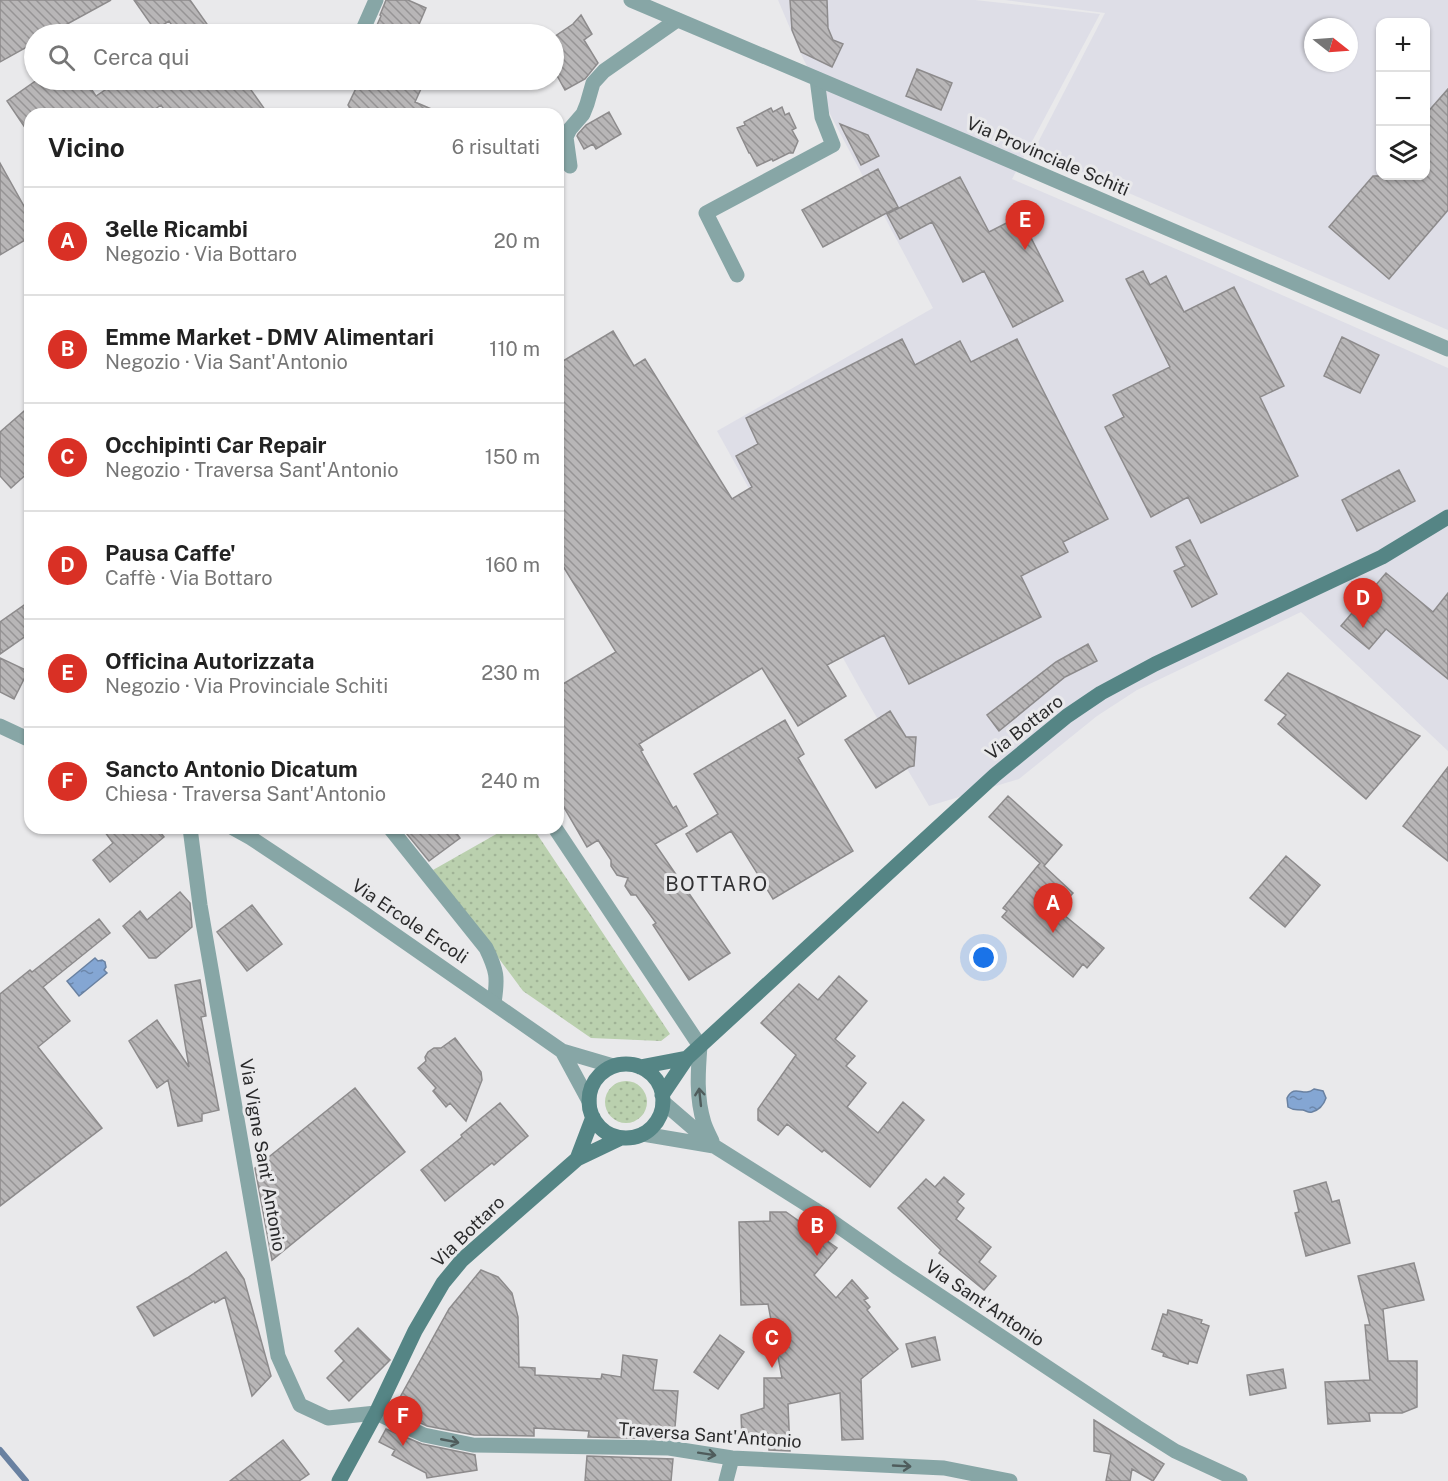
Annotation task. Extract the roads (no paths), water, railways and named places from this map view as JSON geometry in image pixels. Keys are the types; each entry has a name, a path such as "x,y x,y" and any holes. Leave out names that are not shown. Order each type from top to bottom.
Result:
{"main road":[{"name":"Via Bottaro","path":"663,1098 687,1058 995,775 1067,716 1101,693 1155,664 1382,557 1448,518"},
{"path":"640,1067 687,1058"},
{"path":"622,1064 640,1067 650,1073 658,1083 663,1098 657,1121 643,1134 621,1138 609,1134 592,1117 589,1101 591,1090 603,1072 613,1066 622,1064"},
{"name":"Via Bottaro","path":"577,1159 592,1117"},
{"name":"Via Bottaro","path":"339,1481 376,1413 415,1331 443,1283 462,1260 577,1159 621,1138"}],"street":[{"path":"365,24 376,0"},
{"name":"Via Provinciale Schiti","path":"631,0 1448,349"},
{"path":"570,166 566,137 587,104 593,83 604,71 677,20"},
{"path":"737,275 705,213 833,144 822,117 817,79"},
{"path":"0,726 24,737"},
{"name":"Via Vigne Sant' Antonio","path":"191,834 200,905 278,1356 300,1405 328,1418 376,1413"},
{"name":"Via Ercole Ercoli","path":"244,834 352,905 562,1051 613,1066"},
{"path":"395,834 486,948 495,965 497,980 494,1003"},
{"path":"559,834 700,1046 699,1100 704,1123 714,1146"},
{"name":"Via Ercole Ercoli","path":"562,1051 589,1101"},
{"name":"Via Sant'Antonio","path":"663,1098 714,1146 814,1209 898,1268 1137,1427 1175,1451 1240,1481"},
{"name":"Via Sant'Antonio","path":"643,1134 714,1146"},
{"name":"Traversa Sant'Antonio","path":"376,1413 424,1435 473,1445 669,1448 732,1458 944,1468 1010,1481"},
{"path":"726,1481 732,1458"}],"water":[{"path":"95,958 105,962 104,970 107,973 79,996 67,981"},
{"path":"1314,1089 1323,1091 1326,1098 1317,1110 1309,1112 1288,1107 1287,1098 1290,1094"}],"waterway":[{"path":"0,1450 26,1481"}],"place":[{"name":"Officina Autorizzata","path":"1025,250"},
{"name":"Pausa Caffe'","path":"1363,628"},
{"name":"3elle Ricambi","path":"1053,933"},
{"name":"Emme Market - DMV Alimentari","path":"817,1256"},
{"name":"Occhipinti Car Repair","path":"772,1368"},
{"name":"Sancto Antonio Dicatum","path":"403,1446"}],"district":[{"name":"BOTTARO","path":"717,884"}]}
